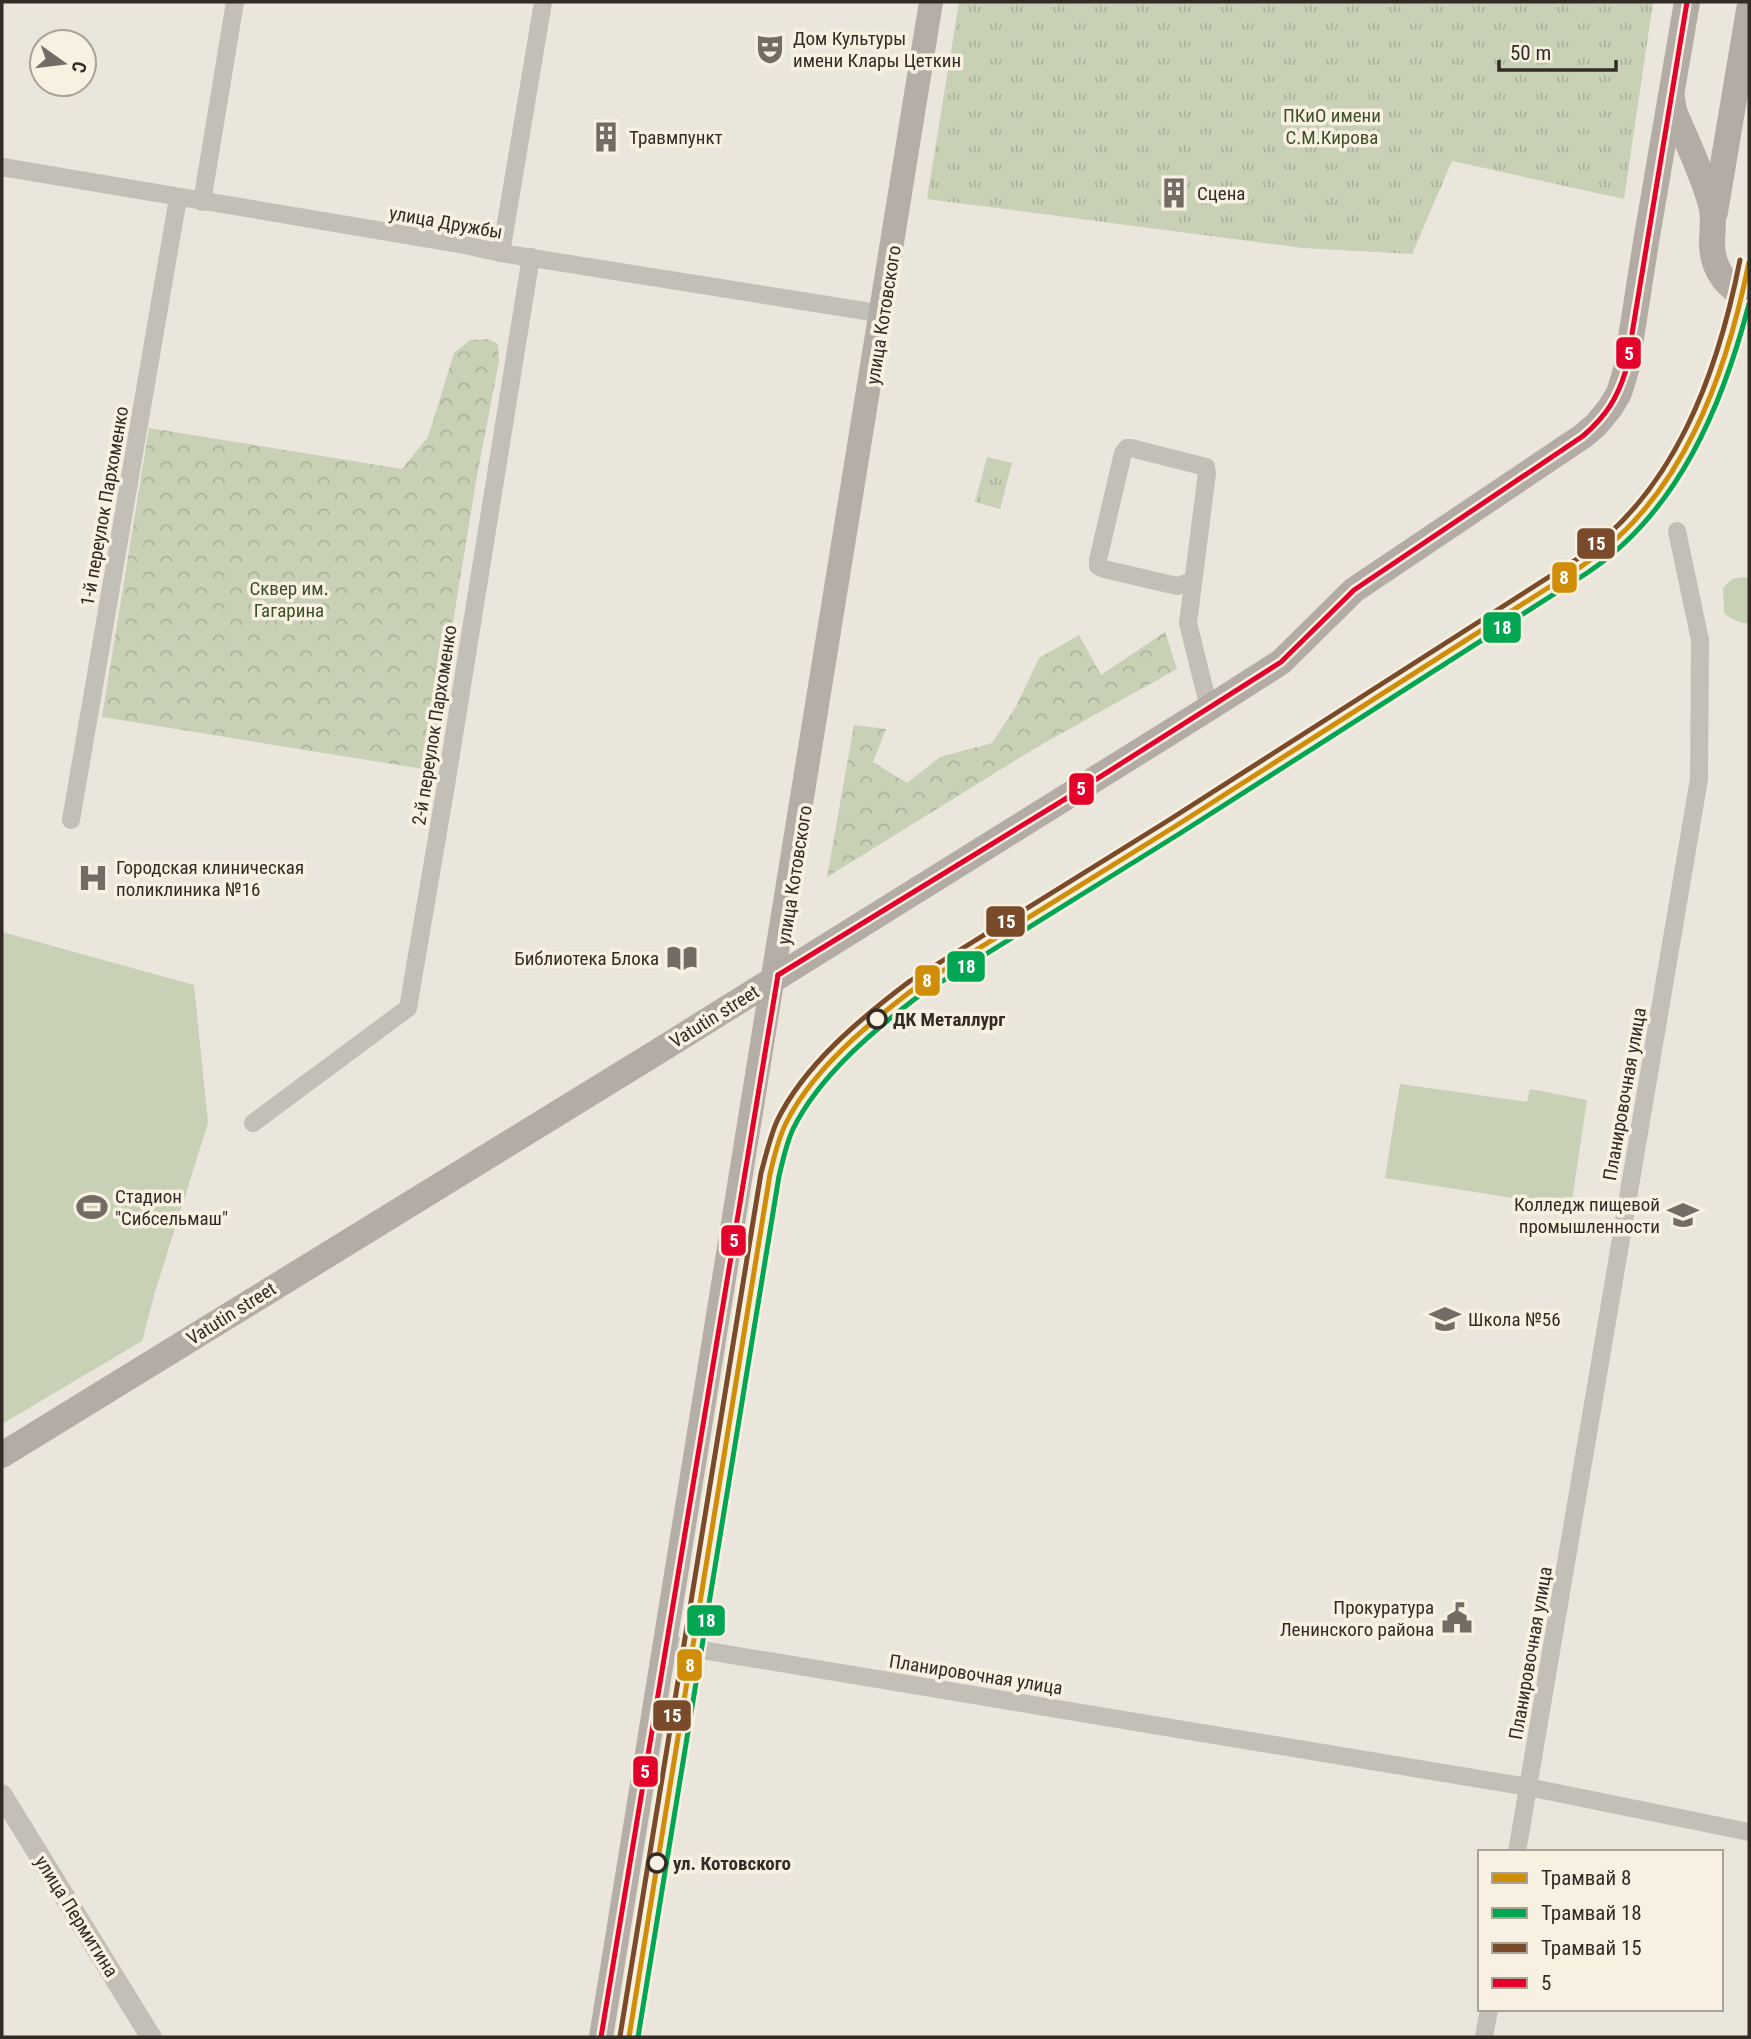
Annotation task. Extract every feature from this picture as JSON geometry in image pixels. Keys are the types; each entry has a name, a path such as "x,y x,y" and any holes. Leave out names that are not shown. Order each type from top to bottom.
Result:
{"main road":[{"name":"улица Котовского","path":"601,2037 778,975 932,2"},
{"name":"Vatutin street","path":"2,1455 1062,801 1281,662 1354,590 1596,425 1619,393 1626,370 1687,2"},
{"path":"1749,10 1714,220 1712,252 1717,268 1735,291 1749,299"},
{"path":"1671,89 1674,110 1710,201 1714,220"}],"street":[{"path":"202,202 235,2"},
{"path":"501,253 543,2"},
{"name":"улица Дружбы","path":"2,167 501,253 884,314"},
{"name":"1-й переулок Пархоменко","path":"71,820 178,198"},
{"name":"2-й переулок Пархоменко","path":"253,1123 408,1008 531,257"},
{"path":"1194,581 1177,586 1098,566 1123,453 1127,449 1143,450 1206,467 1207,473 1194,581 1188,623 1209,708"},
{"name":"Планировочная улица","path":"1517,1850 1699,779 1700,640 1677,531"},
{"name":"Планировочная улица","path":"666,1644 1528,1787 1749,1832"},
{"name":"улица Пермитина","path":"2,1796 151,2037"},
{"path":"1483,2037 1489,2011"}],"green space":[{"name":"ПКиО имени С.М.Кирова","path":"959,2 1653,2 1624,199 1452,161 1412,254 1303,248 927,199"},
{"name":"Сквер им. Гагарина","path":"488,339 498,344 499,361 476,481 429,770 102,717 149,428 402,469 428,437 454,353 470,340"},
{"path":"987,457 1012,463 1000,509 975,502"},
{"path":"1749,578 1749,623 1739,622 1724,613 1723,588 1732,579"},
{"path":"1165,632 1177,669 1037,747 827,877 854,725 886,729 873,762 907,783 940,757 992,743 1017,705 1039,658 1079,635 1101,675"},
{"name":"Стадион \"Сибсельмаш\"","path":"2,932 194,985 208,1123 142,1341 2,1424"},
{"path":"1400,1084 1527,1102 1530,1089 1587,1100 1571,1207 1385,1178"}],"tram line":[{"name":"15","path":"620,2036 761,1173 777,1121 788,1100 835,1044 910,981 1169,820 1577,559 1611,532 1641,500 1666,465 1687,427 1719,345 1740,260"},
{"name":"8","path":"629,2037 770,1174 776,1148 797,1103 843,1049 915,988 1174,827 1582,566 1617,538 1647,506 1673,470 1694,432 1727,348 1749,262"},
{"name":"18","path":"638,2037 779,1176 791,1135 804,1109 849,1055 920,995 1179,834 1587,573 1619,548 1647,520 1692,454 1725,381 1749,304"}],"transit line":[{"name":"5","path":"778,975 1062,801 1281,662 1354,590 1583,436 1598,421 1615,398 1626,370 1687,2"},
{"name":"5","path":"601,2037 778,975"}],"place":[{"name":"Дом Культуры имени Клары Цеткин","path":"770,49"},
{"name":"Травмпункт","path":"606,137"},
{"name":"Сцена","path":"1174,193"},
{"name":"Городская клиническая поликлиника №16","path":"93,878"},
{"name":"Библиотека Блока","path":"682,958"},
{"name":"ДК Металлург","path":"877,1019"},
{"name":"Стадион \"Сибсельмаш\"","path":"92,1207"},
{"name":"Колледж пищевой промышленности","path":"1683,1215"},
{"name":"Школа №56","path":"1445,1319"},
{"name":"Прокуратура Ленинского района","path":"1457,1618"},
{"name":"ул. Котовского","path":"657,1863"}]}
